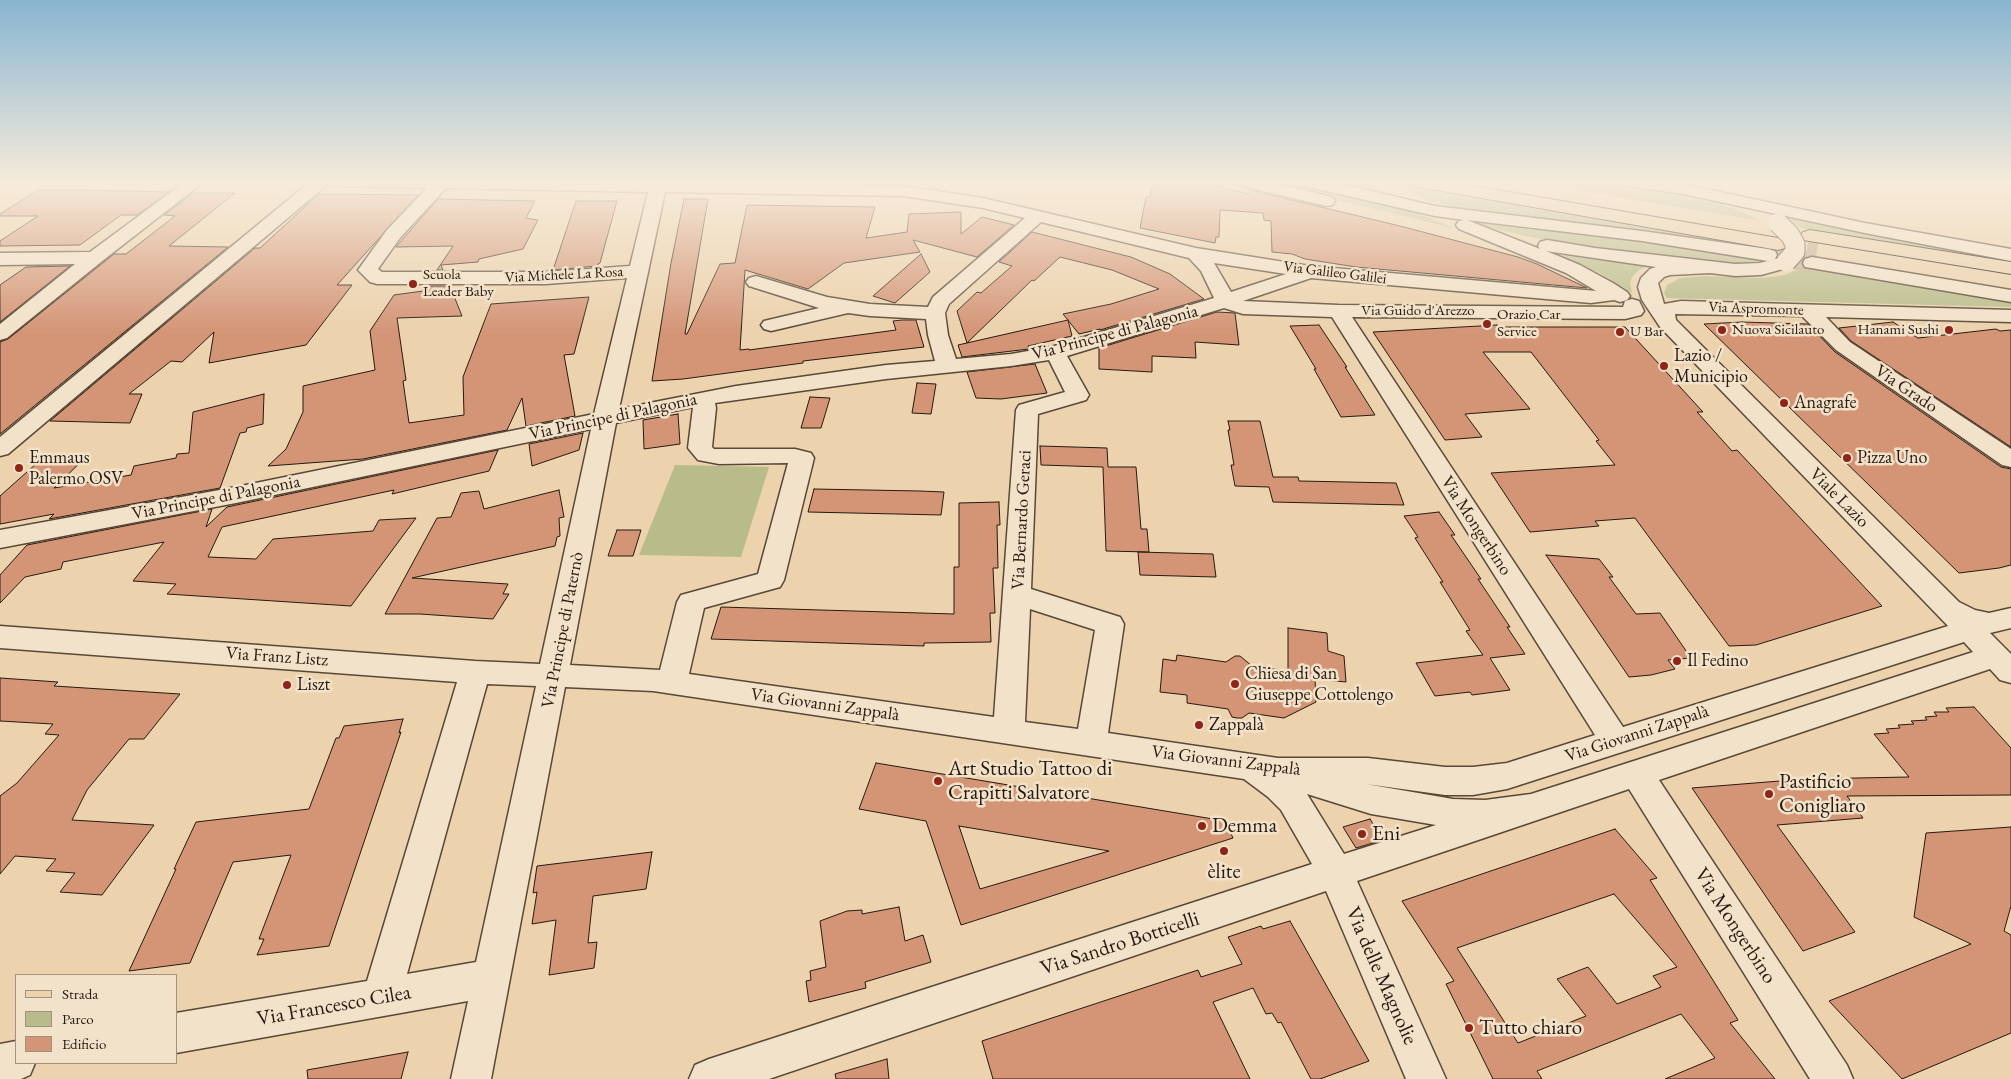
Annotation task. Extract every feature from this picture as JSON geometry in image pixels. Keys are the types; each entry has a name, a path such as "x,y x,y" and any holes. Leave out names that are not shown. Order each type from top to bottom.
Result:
{"main road":[{"path":"1708,231 1776,243"},
{"path":"1722,231 1776,243"},
{"path":"1813,250 2011,268"},
{"path":"1813,250 2011,283"}],"street":[{"path":"0,334 130,231"},
{"path":"0,449 262,231"},
{"name":"Via Michele La Rosa","path":"395,231 368,270 377,278 546,278 638,271"},
{"name":"Via Principe di Paternò","path":"470,1079 554,676 605,418 647,231"},
{"path":"948,367 938,335 935,313 940,301 1020,231"},
{"name":"Via Galileo Galilei","path":"1102,231 1196,254 1310,272 1591,297 1612,295 1612,292 1606,287"},
{"path":"1447,231 1509,247 1560,264"},
{"path":"1484,231 1560,264 1606,287 1632,305 1722,380"},
{"path":"1488,231 1568,250 1706,268 1753,270 1777,266 1776,243 1768,231"},
{"path":"1611,231 1649,236 1776,243"},
{"path":"1883,231 2011,255"},
{"path":"1922,231 2011,248"},
{"path":"1951,231 2011,242"},
{"path":"1813,250 2011,296"},
{"path":"1196,254 1210,268 1226,302"},
{"path":"0,259 94,258"},
{"name":"Viale Lazio","path":"1706,268 1668,269 1657,273 1648,282 1652,300 1667,323 1937,598 1994,647"},
{"name":"Via Principe di Palagonia","path":"0,539 218,498 702,398 857,376 1011,360 1054,353 1100,341 1226,302 1310,272"},
{"path":"756,282 824,303 870,310 935,313"},
{"name":"Via Guido d'Arezzo","path":"1226,302 1244,308 1338,311 1625,313 1634,312 1632,305"},
{"path":"771,324 850,307"},
{"name":"Via Aspromonte","path":"1667,323 1664,317 1665,312 1674,308 2011,316"},
{"name":"Via Mongerbino","path":"1338,311 1616,741"},
{"name":"Via Grado","path":"1808,311 1843,346 2011,460"},
{"name":"Via Bernardo Geraci","path":"1009,732 1027,410 1078,395 1061,362 1054,353"},
{"path":"672,683 691,602 770,580 802,458 795,456 706,455 700,448 705,408 702,398"},
{"path":"1018,595 1110,624 1091,743"},
{"path":"1937,598 1956,612 1978,621 1998,622 2011,618"},
{"name":"Via Franz Listz","path":"0,636 475,672 554,676"},
{"name":"Via Giovanni Zappalà","path":"1370,786 1473,781 1507,776 1616,741 1994,647"},
{"name":"Via Giovanni Zappalà","path":"554,676 672,683 1330,778 1370,786 1453,813 1485,814 1531,808 1994,647"},
{"path":"381,998 475,672"},
{"name":"Via delle Magnolie","path":"1264,769 1293,800 1336,874 1426,1079"},
{"name":"Via Mongerbino","path":"1636,772 1834,1079"},
{"path":"1313,834 1317,806 1330,778"},
{"name":"Via Sandro Botticelli","path":"709,1079 1336,874 1531,808"},
{"name":"Via Francesco Cilea","path":"178,1034 492,978"},
{"path":"0,1064 15,1061"}],"green space":[{"path":"1505,231 1578,231 1762,260 1737,263 1718,262 1563,244"},
{"path":"1622,231 1666,231 1774,250 1772,252"},
{"path":"1822,231 1876,231 2011,258 2011,261"},
{"path":"1559,255 1650,265 1639,270 1632,277 1630,283 1632,293 1598,272"},
{"path":"1807,266 2011,300 2011,307 1667,298 1664,293 1667,285 1680,278 1704,276 1763,278 1784,275"},
{"path":"675,465 769,467 741,557 639,555"}],"building":[{"path":"15,231 99,231 80,245 0,246 0,241"},
{"path":"155,231 187,231 169,246 228,247 0,434 0,342 8,339 114,254 126,254"},
{"path":"278,231 385,231 337,285 352,285 306,345 209,363 214,332 182,362 171,361 129,394 142,394 130,423 50,421 255,248 260,248"},
{"path":"410,231 532,231 523,249 479,259 478,262 441,265 443,270 437,270 453,246 396,247"},
{"path":"566,231 609,231 600,263 597,266 553,270"},
{"path":"677,231 702,231 685,334 687,334 720,264 735,263 742,231 868,231 866,238 907,231 961,231 961,234 964,231 1007,231 977,257 913,240 920,252 844,263 808,289 745,270 740,350 896,330 893,321 902,320 916,320 924,347 803,361 803,363 683,379 652,381"},
{"path":"1157,231 1219,231 1219,237 1216,237 1215,243"},
{"path":"1271,231 1420,231 1518,257 1587,288 1356,267 1305,259 1292,254 1272,252"},
{"path":"1032,232 1131,257 1170,274 1204,299 1100,330 1079,334 1063,314 1111,304 1159,289 1112,270 1060,257 1034,281 1032,280 967,343 957,311 977,292 981,293 1012,266 999,262"},
{"path":"921,254 930,272 895,303 873,296"},
{"path":"70,266 0,322 0,285 26,267"},
{"path":"426,286 450,286 462,316 397,318 406,380 403,381 409,423 464,415 463,377 491,304 589,297 574,354 564,355 575,416 526,426 522,398 507,430 363,459 268,466 286,449 303,412 303,386 375,370 370,331 394,295 423,291"},
{"path":"1217,312 1235,313 1239,345 1195,342 1196,358 1152,356 1152,372 1099,369 1099,348"},
{"path":"1068,320 1072,336 1028,346 1029,349 962,357 958,345"},
{"path":"1742,322 1808,324 1835,352 2001,467 2011,469 2011,565 1959,573 1704,324"},
{"path":"1893,322 1918,338 1996,329 2000,331 2011,330 2011,447 1851,341 1839,328"},
{"path":"1319,325 1347,367 1345,367 1375,415 1341,417 1314,369 1316,369 1290,326"},
{"path":"1497,325 1498,327 1625,327 1703,412 1697,412 1732,451 1737,450 1882,606 1756,645 1729,646 1635,518 1595,521 1599,526 1530,532 1491,473 1615,465 1596,441 1599,440 1531,352 1483,352 1530,409 1465,414 1482,437 1445,440 1373,332"},
{"path":"1035,364 1047,393 1001,399 976,398 967,372"},
{"path":"917,383 936,384 931,414 912,413"},
{"path":"264,394 263,424 247,428 246,432 240,433 220,488 49,519 54,514 0,524 0,496 46,455 88,455 54,488 131,475 134,466 176,458 177,454 189,453 193,412"},
{"path":"810,397 830,398 821,428 801,428"},
{"path":"678,414 680,444 644,449 643,420"},
{"path":"1228,421 1260,421 1273,477 1298,477 1299,481 1396,483 1404,505 1273,502 1269,487 1235,486 1231,465 1234,465"},
{"path":"583,433 579,450 532,466 529,444"},
{"path":"1040,446 1107,448 1108,467 1136,467 1141,529 1147,529 1149,552 1106,551 1103,467 1041,465"},
{"path":"498,450 489,471 392,494 394,490 222,527 208,557 256,559 273,539 373,531 379,520 416,518 351,606 167,594 176,584 133,581 164,542 63,562 61,569 25,577 0,603 0,575 27,545 212,509 206,527 227,507"},
{"path":"814,489 944,492 941,515 808,512"},
{"path":"559,490 564,517 559,518 560,536 557,537 555,546 412,578 508,584 503,594 509,594 493,619 420,614 385,614 437,518 451,517 461,493 479,491 484,509"},
{"path":"999,502 1000,525 997,525 998,568 993,568 995,613 990,613 991,642 924,643 924,646 711,639 721,607 954,614 954,567 959,567 959,503"},
{"path":"1439,512 1455,535 1451,535 1481,579 1478,579 1510,627 1507,627 1525,654 1490,658 1510,690 1472,695 1470,692 1435,696 1416,663 1483,655 1466,631 1470,630 1440,582 1443,582 1415,538 1418,537 1404,516"},
{"path":"617,530 641,530 633,556 608,556"},
{"path":"1138,552 1213,554 1216,577 1140,575"},
{"path":"1546,555 1599,559 1613,577 1609,577 1636,614 1660,613 1691,658 1668,660 1675,669 1651,675 1629,677"},
{"name":"Chiesa di San Giuseppe Cottolengo","path":"1288,628 1327,633 1328,651 1344,656 1346,682 1315,679 1316,702 1284,718 1249,713 1242,718 1232,717 1228,709 1187,703 1187,695 1160,692 1163,659 1176,661 1177,655 1226,662 1235,656 1240,656 1252,666 1288,671"},
{"path":"0,678 58,682 54,686 180,694 144,739 129,739 87,790 72,820 154,825 102,895 60,892 75,873 46,871 56,859 15,856 0,874 0,796 17,783 59,735 45,734 53,724 0,721"},
{"path":"1974,707 2011,748 2011,795 1847,796 1863,818 1777,825 1855,932 1803,951 1692,788 1805,779 1909,777 1874,734 1889,733 1886,729 1900,728 1898,725 1914,724 1911,721 1927,720 1925,717 1937,716 1934,712 1949,712 1946,708"},
{"path":"403,719 399,733 401,732 329,946 257,955 264,939 259,939 291,855 233,862 190,963 129,971 196,822 309,809 336,738 339,738 344,726"},
{"path":"876,763 1225,821 1233,838 961,925 926,821 859,809","holes":["959,826 1109,851 980,889"]},
{"path":"1370,819 1383,840 1356,848 1343,827"},
{"path":"2011,827 2011,906 2004,931 2011,935 2011,1033 1902,1079 1829,1001 1971,944 1914,917 1926,833"},
{"path":"1615,829 1657,878 1650,880 1738,1020 1730,1023 1775,1079 1665,1079 1715,1058 1681,1014 1537,1071 1542,1079 1493,1079 1446,984 1454,981 1402,901","holes":["1614,894 1677,967 1653,976 1661,987 1617,1004 1588,967 1557,979 1586,1016 1518,1043 1457,948"]},
{"path":"652,852 646,889 593,896 588,943 597,942 594,968 549,975 556,920 532,924 537,892 533,893 537,866"},
{"path":"899,907 905,941 923,935 931,962 865,982 866,988 809,1002 806,981 811,980 810,971 826,967 820,921 847,911 862,910 862,914"},
{"path":"1290,921 1369,1061 1320,1079 1311,1079 1281,1022 1278,1023 1272,1013 1266,1014 1253,988 1213,1002 1250,1079 993,1079 982,1041 1198,970 1201,977 1242,964 1228,937 1261,926 1263,929"},
{"path":"408,1052 401,1079 308,1079 307,1070"},
{"path":"887,1059 889,1079 836,1079 835,1074"}],"tunnel":[{"path":"1778,244 1817,251"},
{"path":"1768,255 1812,263"}],"place":[{"name":"Scuola Leader Baby","path":"413,284"},
{"name":"Orazio Car Service","path":"1487,324"},
{"name":"Nuova Sicilauto","path":"1722,330"},
{"name":"Hanami Sushi","path":"1949,330"},
{"name":"U Bar","path":"1620,332"},
{"name":"Lazio / Municipio","path":"1664,366"},
{"name":"Anagrafe","path":"1784,403"},
{"name":"Pizza Uno","path":"1847,458"},
{"name":"Emmaus Palermo OSV","path":"19,468"},
{"name":"Il Fedino","path":"1677,661"},
{"name":"Chiesa di San Giuseppe Cottolengo","path":"1235,684"},
{"name":"Liszt","path":"287,685"},
{"name":"Zappalà","path":"1199,725"},
{"name":"Art Studio Tattoo di Crapitti Salvatore","path":"938,781"},
{"name":"Pastificio Conigliaro","path":"1769,794"},
{"name":"Demma","path":"1202,826"},
{"name":"Eni","path":"1362,834"},
{"name":"èlite","path":"1224,851"},
{"name":"Tutto chiaro","path":"1469,1028"}]}
